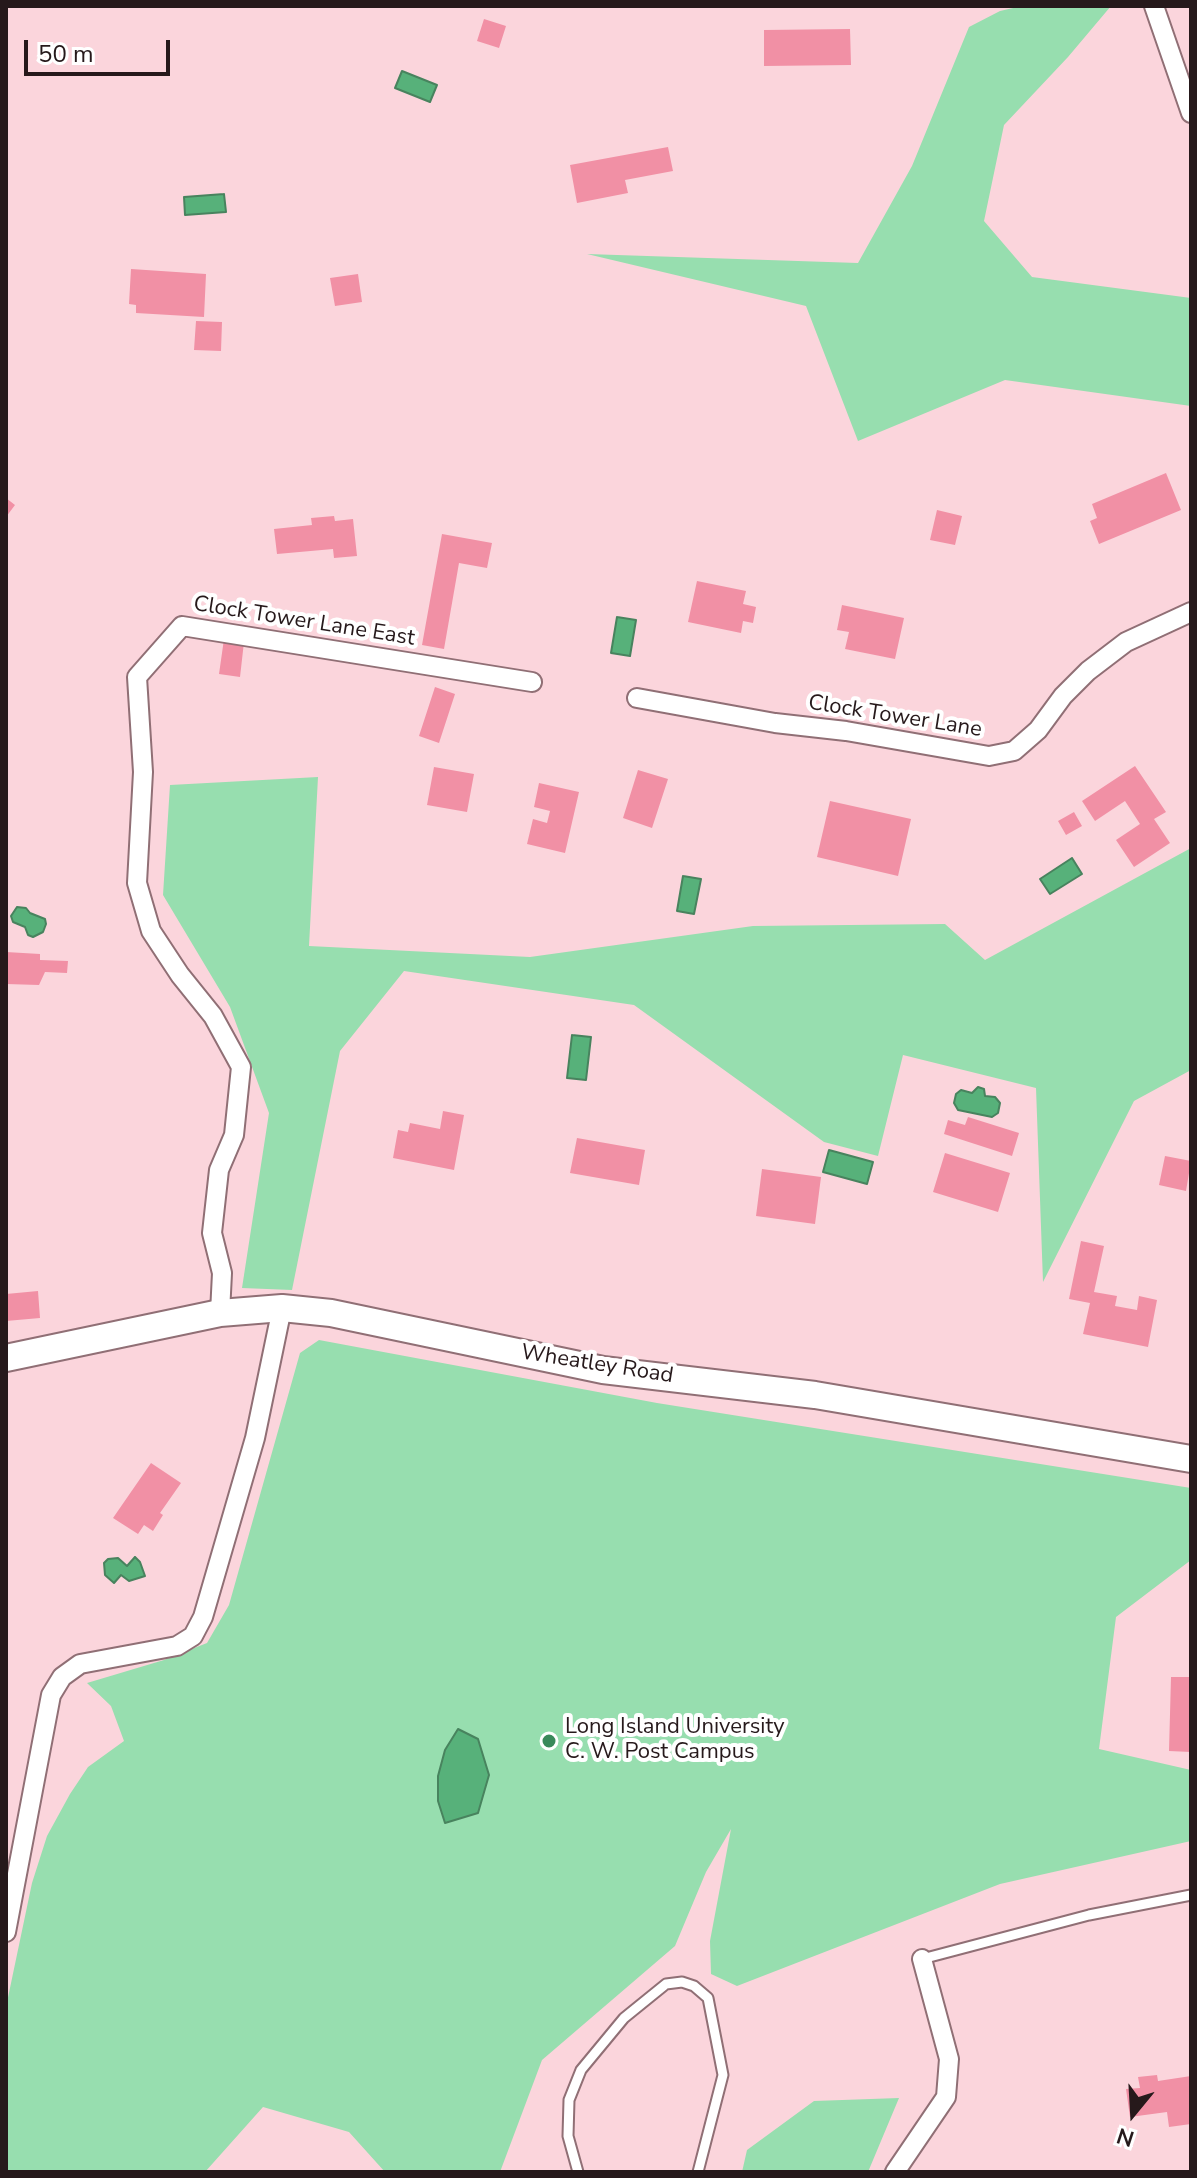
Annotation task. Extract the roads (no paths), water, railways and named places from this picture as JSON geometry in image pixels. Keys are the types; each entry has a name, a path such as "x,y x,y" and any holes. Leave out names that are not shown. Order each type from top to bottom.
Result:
{"main road":[{"name":"Wheatley Road","path":"6,1358 220,1313 282,1308 331,1313 603,1370 815,1395 1191,1459"}],"street":[{"path":"1154,6 1191,113"},
{"name":"Clock Tower Lane","path":"637,698 989,756 1014,751 1038,730 1063,696 1088,671 1126,642 1191,612"},
{"name":"Clock Tower Lane East","path":"220,1313 222,1273 212,1233 219,1170 234,1135 241,1067 213,1016 180,975 151,931 137,883 143,772 137,677 182,626 532,682"},
{"path":"6,1932 51,1695 62,1677 80,1664 177,1646 193,1636 203,1617 255,1438 282,1308"},
{"path":"895,2172 946,2097 949,2059 922,1959"}],"lane":[{"path":"922,1959 1089,1915 1191,1895"},
{"path":"578,2172 568,2136 569,2100 581,2070 624,2018 666,1984 682,1982 694,1986 708,1998 723,2075 698,2172"}],"place":[{"name":"Long Island University C. W. Post Campus","path":"549,1741"}]}
